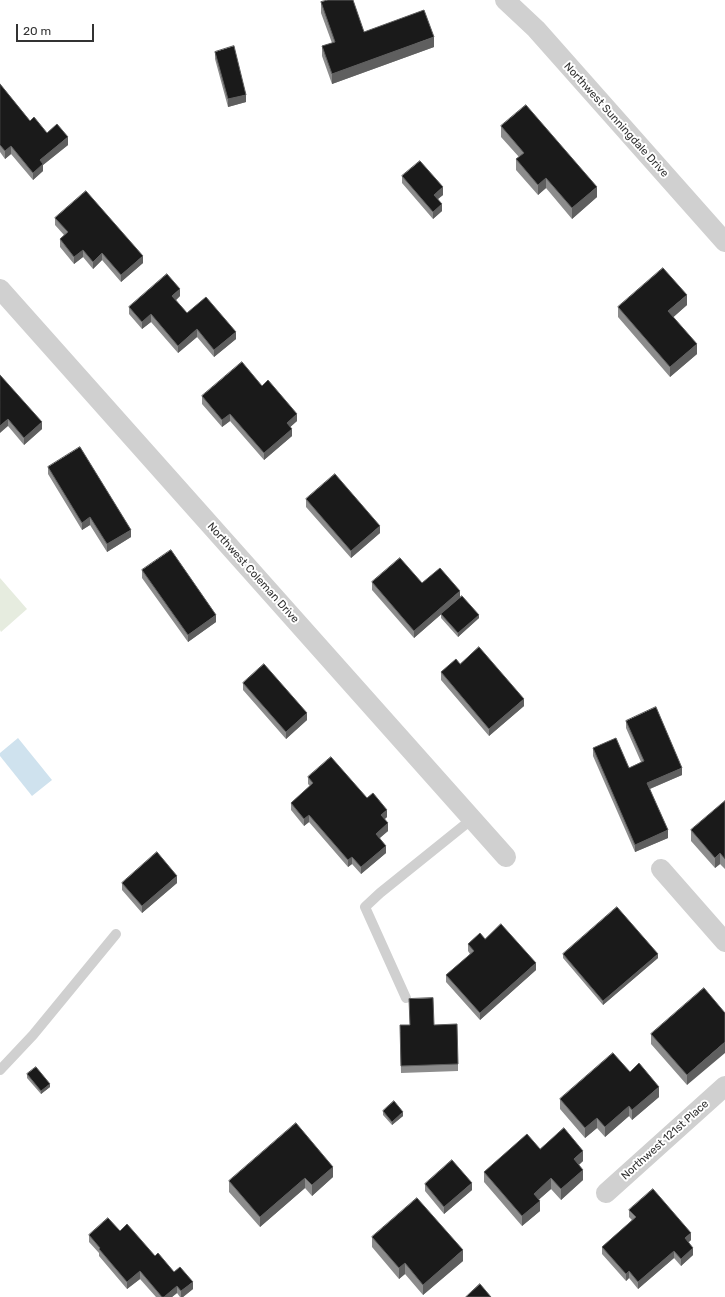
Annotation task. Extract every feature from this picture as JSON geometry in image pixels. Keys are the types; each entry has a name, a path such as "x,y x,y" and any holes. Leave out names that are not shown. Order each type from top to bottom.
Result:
{"street":[{"name":"Northwest Sunningdale Drive","path":"505,0 536,29 725,242"},
{"name":"Northwest Coleman Drive","path":"0,289 506,857"},
{"path":"661,869 725,942"},
{"name":"Northwest 121st Place","path":"606,1193 725,1086"}],"lane":[{"path":"406,998 365,907 380,893 472,819"},
{"path":"0,1070 33,1035 116,934"}],"shaded area":[{"path":"0,578 27,609 1,632 0,630"}],"water":[{"path":"18,738 52,780 32,796 0,756 0,753"}],"building":[{"path":"328,0 353,0 364,32 424,10 434,37 332,74 322,46 335,42 321,2"},
{"path":"234,46 246,95 228,99 215,52"},
{"path":"0,84 30,121 34,117 47,133 57,124 68,137 40,160 43,164 33,173 11,146 5,151 0,145"},
{"path":"526,105 597,187 572,208 546,178 538,185 516,159 524,153 501,126"},
{"path":"420,161 443,187 434,195 442,204 433,212 402,176"},
{"path":"86,191 143,256 121,275 102,253 93,262 83,250 74,257 60,239 68,232 55,218"},
{"path":"663,268 687,295 668,311 697,344 670,367 618,307"},
{"path":"167,274 180,289 172,296 187,313 206,297 236,332 214,350 197,329 178,346 151,314 142,322 129,307"},
{"path":"242,362 262,386 268,380 297,414 287,423 292,429 264,453 230,414 222,420 202,396"},
{"path":"0,375 42,422 24,438 8,419 0,426"},
{"path":"80,447 131,530 107,544 90,517 82,523 48,467"},
{"path":"335,474 380,526 351,551 306,499"},
{"path":"171,550 216,615 188,635 142,570"},
{"path":"400,558 422,583 440,568 460,591 414,631 372,582"},
{"path":"462,596 479,615 458,633 441,614"},
{"path":"479,647 524,699 489,729 441,672 456,659 460,664"},
{"path":"264,664 307,713 286,732 243,683"},
{"path":"656,707 682,768 647,783 668,830 635,845 593,748 616,738 629,768 644,761 626,721"},
{"path":"331,757 367,798 373,793 387,810 381,815 388,823 376,834 386,846 361,867 352,857 348,860 309,815 304,819 291,803 313,783 308,777"},
{"path":"725,801 725,859 720,853 715,858 691,830"},
{"path":"157,852 177,876 142,906 122,883"},
{"path":"617,907 658,954 603,1001 563,954"},
{"path":"501,924 536,963 480,1013 446,975 474,951 468,944 480,933 485,939"},
{"path":"704,988 725,1013 725,1042 687,1075 651,1034"},
{"path":"433,998 434,1025 457,1024 458,1064 401,1066 400,1025 410,1025 409,999"},
{"path":"613,1053 630,1072 639,1063 659,1087 632,1110 629,1106 605,1127 597,1118 585,1128 560,1099"},
{"path":"36,1067 50,1084 41,1091 27,1074"},
{"path":"394,1101 403,1112 392,1122 383,1111"},
{"path":"296,1123 333,1167 312,1185 305,1178 260,1217 229,1181"},
{"path":"564,1128 583,1151 574,1159 583,1170 561,1189 551,1178 534,1194 540,1201 522,1216 484,1172 527,1134 540,1149"},
{"path":"452,1160 472,1183 444,1207 425,1184"},
{"path":"653,1189 691,1233 685,1238 693,1248 681,1259 674,1251 638,1282 629,1271 626,1274 602,1247 636,1217 629,1210"},
{"path":"417,1198 463,1250 423,1285 405,1263 399,1268 372,1237"},
{"path":"108,1218 120,1231 127,1224 155,1256 158,1253 174,1272 180,1267 193,1282 181,1291 177,1286 162,1297 140,1271 127,1282 89,1235"},
{"path":"480,1284 491,1297 466,1297"}]}
